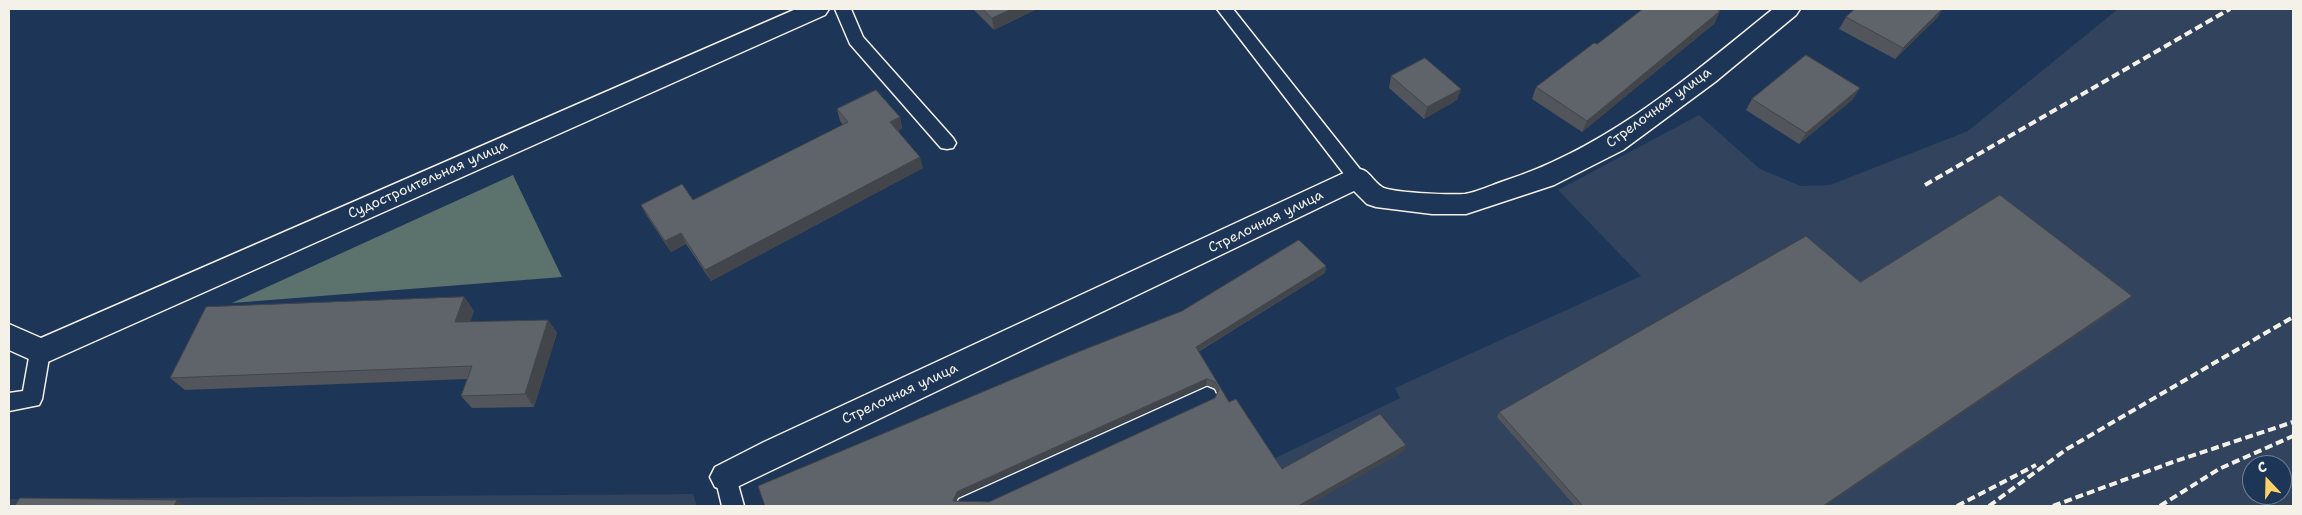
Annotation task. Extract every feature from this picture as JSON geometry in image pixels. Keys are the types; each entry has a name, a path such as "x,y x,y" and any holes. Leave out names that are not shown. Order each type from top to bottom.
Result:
{"street":[{"name":"Судостроительная улица","path":"40,352 816,9"},
{"name":"Стрелочная улица","path":"726,477 784,447 1357,178 1376,197 1432,204 1466,204 1545,178 1614,143 1706,76 1788,9"},
{"path":"9,336 40,352"}],"lane":[{"path":"843,9 856,40 947,143"},
{"path":"1225,9 1357,178"},
{"path":"9,402 32,399 40,352"},
{"path":"967,506 1207,396"},
{"path":"726,477 733,506"}],"shaded area":[{"path":"2118,9 2293,9 2293,506 1134,506 1186,501 1400,398 1395,388 1641,276 1558,190 1699,115 1760,169 1801,186 1830,185 1968,131"},
{"path":"693,494 697,506 9,506 9,499"}],"green space":[{"path":"513,175 562,277 232,303"}],"building":[{"path":"983,9 1012,9 992,18"},
{"path":"1643,9 1716,9 1720,11 1587,121 1536,87 1594,43 1597,44"},
{"path":"1855,9 1942,9 1903,48 1846,17"},
{"path":"1806,55 1860,88 1806,133 1752,99"},
{"path":"1425,58 1461,89 1427,107 1391,76"},
{"path":"876,90 900,117 890,122 920,157 705,270 681,233 665,241 641,205 682,184 693,200 848,122 837,109"},
{"path":"2000,195 2132,296 1823,506 1583,506 1499,412 1806,236 1860,282"},
{"path":"1299,240 1326,266 1196,347 1229,402 1236,399 1282,469 1380,414 1406,445 1298,506 765,506 758,486 1073,354 1182,311","holes":["1207,379 1215,382 1219,389 1215,398 989,502 953,501 957,492"]},
{"path":"464,297 455,322 548,320 525,394 461,396 472,366 170,378 206,307"},
{"path":"20,498 177,500 174,506 15,506"}],"railway":[{"path":"1925,185 2230,9"},
{"path":"1989,506 2067,449 2293,317"},
{"path":"2053,506 2173,462 2293,422"},
{"path":"2160,506 2219,469 2293,436"},
{"path":"1957,506 2036,465"}]}
